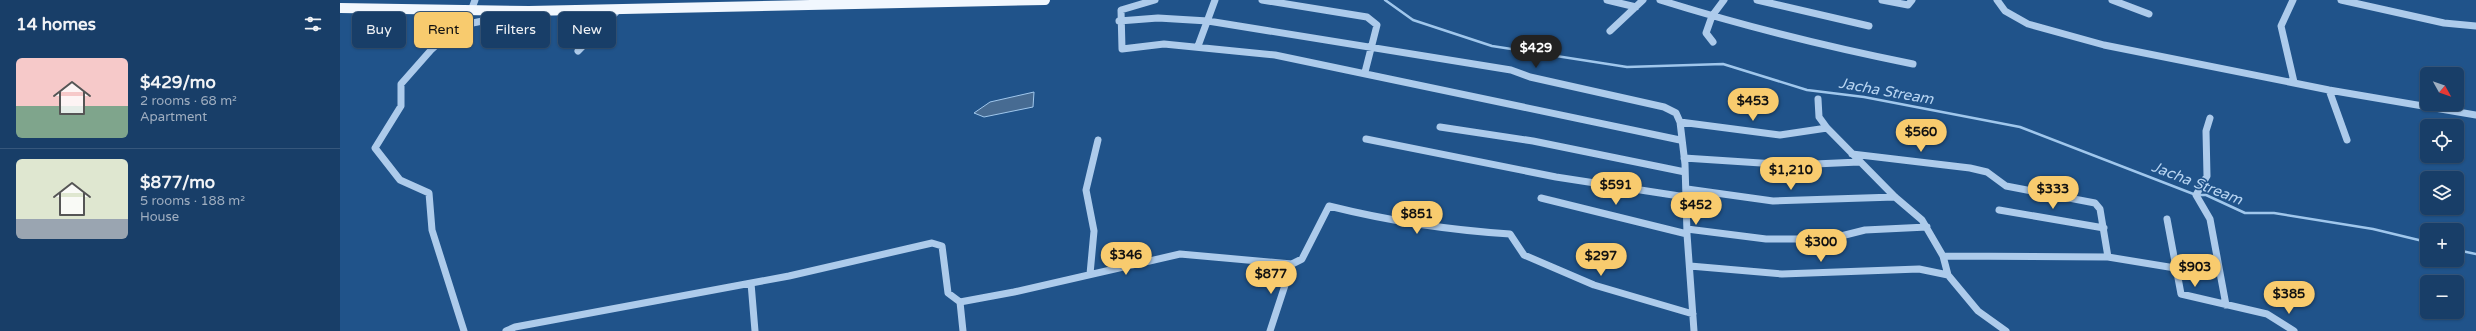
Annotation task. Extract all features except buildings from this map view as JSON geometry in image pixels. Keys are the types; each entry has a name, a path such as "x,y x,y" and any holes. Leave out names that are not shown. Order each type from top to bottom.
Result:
{"main road":[{"path":"340,8 529,11 1045,0"}],"street":[{"path":"471,11 475,0"},
{"path":"1155,0 1121,10 1119,21 1122,49 1164,44 1198,46 1275,55 1365,72 1396,82 1500,100 1680,140"},
{"path":"1198,46 1215,0"},
{"path":"1262,0 1367,17 1377,25 1365,72"},
{"path":"1607,0 1636,7"},
{"path":"1610,31 1643,0"},
{"path":"1660,0 1712,16 1848,51 1913,64"},
{"path":"1713,42 1706,33 1712,16 1724,0"},
{"path":"1757,0 1870,26"},
{"path":"1882,0 1908,5 1912,0"},
{"path":"1997,0 2005,11 2028,24 2104,46 2329,90 2476,115"},
{"path":"2112,0 2148,14"},
{"path":"2293,0 2281,26 2294,82"},
{"path":"2341,0 2444,23 2476,26"},
{"path":"578,51 619,9"},
{"path":"473,24 512,17 529,11"},
{"path":"1119,21 1158,18 1208,21 1511,70 1530,77 1664,107 1676,113 1680,122 1680,140 1684,158 1686,232 1690,266 1694,331"},
{"path":"433,48 401,84 401,106 375,148 400,180 428,192 432,230 464,331"},
{"path":"2329,90 2347,140"},
{"path":"1818,99 1819,117 1827,128 1895,197 1922,220 1943,256 1948,274 1978,311 2006,331"},
{"path":"2210,118 2206,138 2207,176 2196,195 2210,219 2226,305"},
{"path":"1680,122 1780,135 1827,128"},
{"path":"1440,126 1499,133 1566,149 1685,172"},
{"path":"1366,139 1429,150 1556,177 1686,198"},
{"path":"1090,274 1094,231 1086,190 1098,140"},
{"path":"1852,154 1970,168 1987,172 2006,186 2095,203 2100,209 2108,256"},
{"path":"1684,158 1780,166 1822,166 1859,162"},
{"path":"1686,189 1773,201 1895,197"},
{"path":"1541,198 1686,232 1766,239 1829,239 1864,230 1927,227"},
{"path":"506,331 515,327 789,276 932,243 942,246 948,293 960,302 1014,292 1180,254 1292,264 1302,259 1329,206 1394,222 1454,230 1510,234 1524,255 1587,282 1693,314"},
{"path":"1999,210 2104,228"},
{"path":"2166,220 2181,294 2267,314 2294,331"},
{"path":"1943,256 2108,256 2175,268"},
{"path":"1270,331 1292,264"},
{"path":"1690,266 1782,274 1919,269 1948,274"},
{"path":"751,282 755,331"},
{"path":"960,302 962,331"}],"water":[{"path":"1034,92 1033,107 984,117 974,113 990,102"}],"waterway":[{"name":"Jacha Stream","path":"1385,0 1413,20 1492,46 1627,67 1723,64 1807,90 1864,97 2020,127 2196,195 2206,195 2245,213 2274,213 2373,229 2420,240"},
{"name":"Jacha Stream","path":"2464,251 2476,254"}]}
